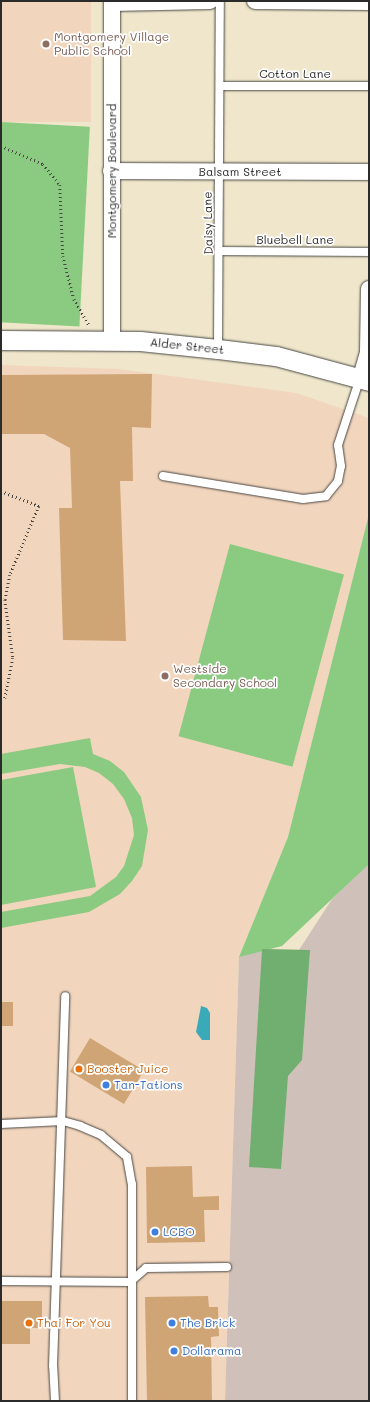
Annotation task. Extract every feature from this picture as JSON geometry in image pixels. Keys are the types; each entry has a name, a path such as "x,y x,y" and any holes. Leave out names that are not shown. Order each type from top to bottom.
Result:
{"street":[{"path":"112,2 210,1"},
{"path":"255,1 369,2"},
{"name":"Montgomery Boulevard","path":"112,2 112,340"},
{"name":"Balsam Street","path":"111,171 369,172"},
{"path":"365,379 368,352 369,289"},
{"name":"Alder Street","path":"1,340 112,340 218,349 276,356 365,379"}],"lane":[{"name":"Daisy Lane","path":"218,349 221,251 219,172 221,86 220,1"},
{"name":"Cotton Lane","path":"221,86 369,86"},
{"name":"Bluebell Lane","path":"221,251 369,252"},
{"path":"163,476 303,499 326,496 338,481 341,466 338,445 365,379"},
{"path":"55,1401 53,1366 63,1121 65,996"},
{"path":"1,1124 63,1121 101,1135 127,1157 132,1184 130,1282 132,1401"},
{"path":"1,1280 130,1282 146,1268 227,1267"}],"path":[{"path":"1,146 43,164 60,185 63,256 74,299 89,325"},
{"path":"1,491 39,506 10,575 4,600 13,658 5,698"}],"shaded area":[{"name":"Montgomery Village Public School","path":"1,1 91,1 91,122 1,122"},
{"name":"Westside Secondary School","path":"1,365 119,369 296,393 369,418 369,514 288,837 239,957 225,1401 1,1401"},
{"path":"369,863 369,1401 225,1401 239,957 262,949 299,950 332,899"}],"green space":[{"path":"1,122 90,127 79,326 1,322"},
{"path":"369,514 369,864 282,946 239,957 288,837"},
{"path":"230,544 344,575 292,767 178,736"},
{"path":"90,738 93,754 110,761 124,772 141,797 148,830 142,866 132,881 120,894 89,912 1,928 1,912 90,896 116,877 124,866 134,835 132,818 124,799 113,784 99,773 85,767 60,764 1,774 1,754"},
{"path":"73,767 96,887 1,905 1,780"},
{"path":"262,949 310,950 302,1060 288,1076 281,1169 249,1167"}],"water":[{"path":"201,1006 207,1008 210,1013 210,1040 202,1040 196,1032"}],"building":[{"path":"152,374 151,428 132,427 133,481 120,481 126,641 63,640 59,508 72,508 70,448 44,434 1,434 1,375"},
{"path":"1,1002 13,1002 13,1026 1,1026"},
{"path":"90,1038 144,1070 124,1104 70,1071"},
{"path":"192,1166 193,1197 219,1196 219,1210 204,1210 205,1242 147,1243 146,1167"},
{"path":"208,1296 209,1307 218,1307 219,1336 211,1337 212,1401 147,1401 145,1297"},
{"path":"1,1301 42,1301 42,1328 30,1328 30,1344 1,1344"}],"place":[{"name":"Montgomery Village Public School","path":"46,44"},
{"name":"Westside Secondary School","path":"165,676"},
{"name":"Booster Juice","path":"79,1069"},
{"name":"Tan-Tations","path":"106,1085"},
{"name":"LCBO","path":"155,1232"},
{"name":"Thai For You","path":"29,1323"},
{"name":"The Brick","path":"172,1323"},
{"name":"Dollarama","path":"174,1351"}]}
